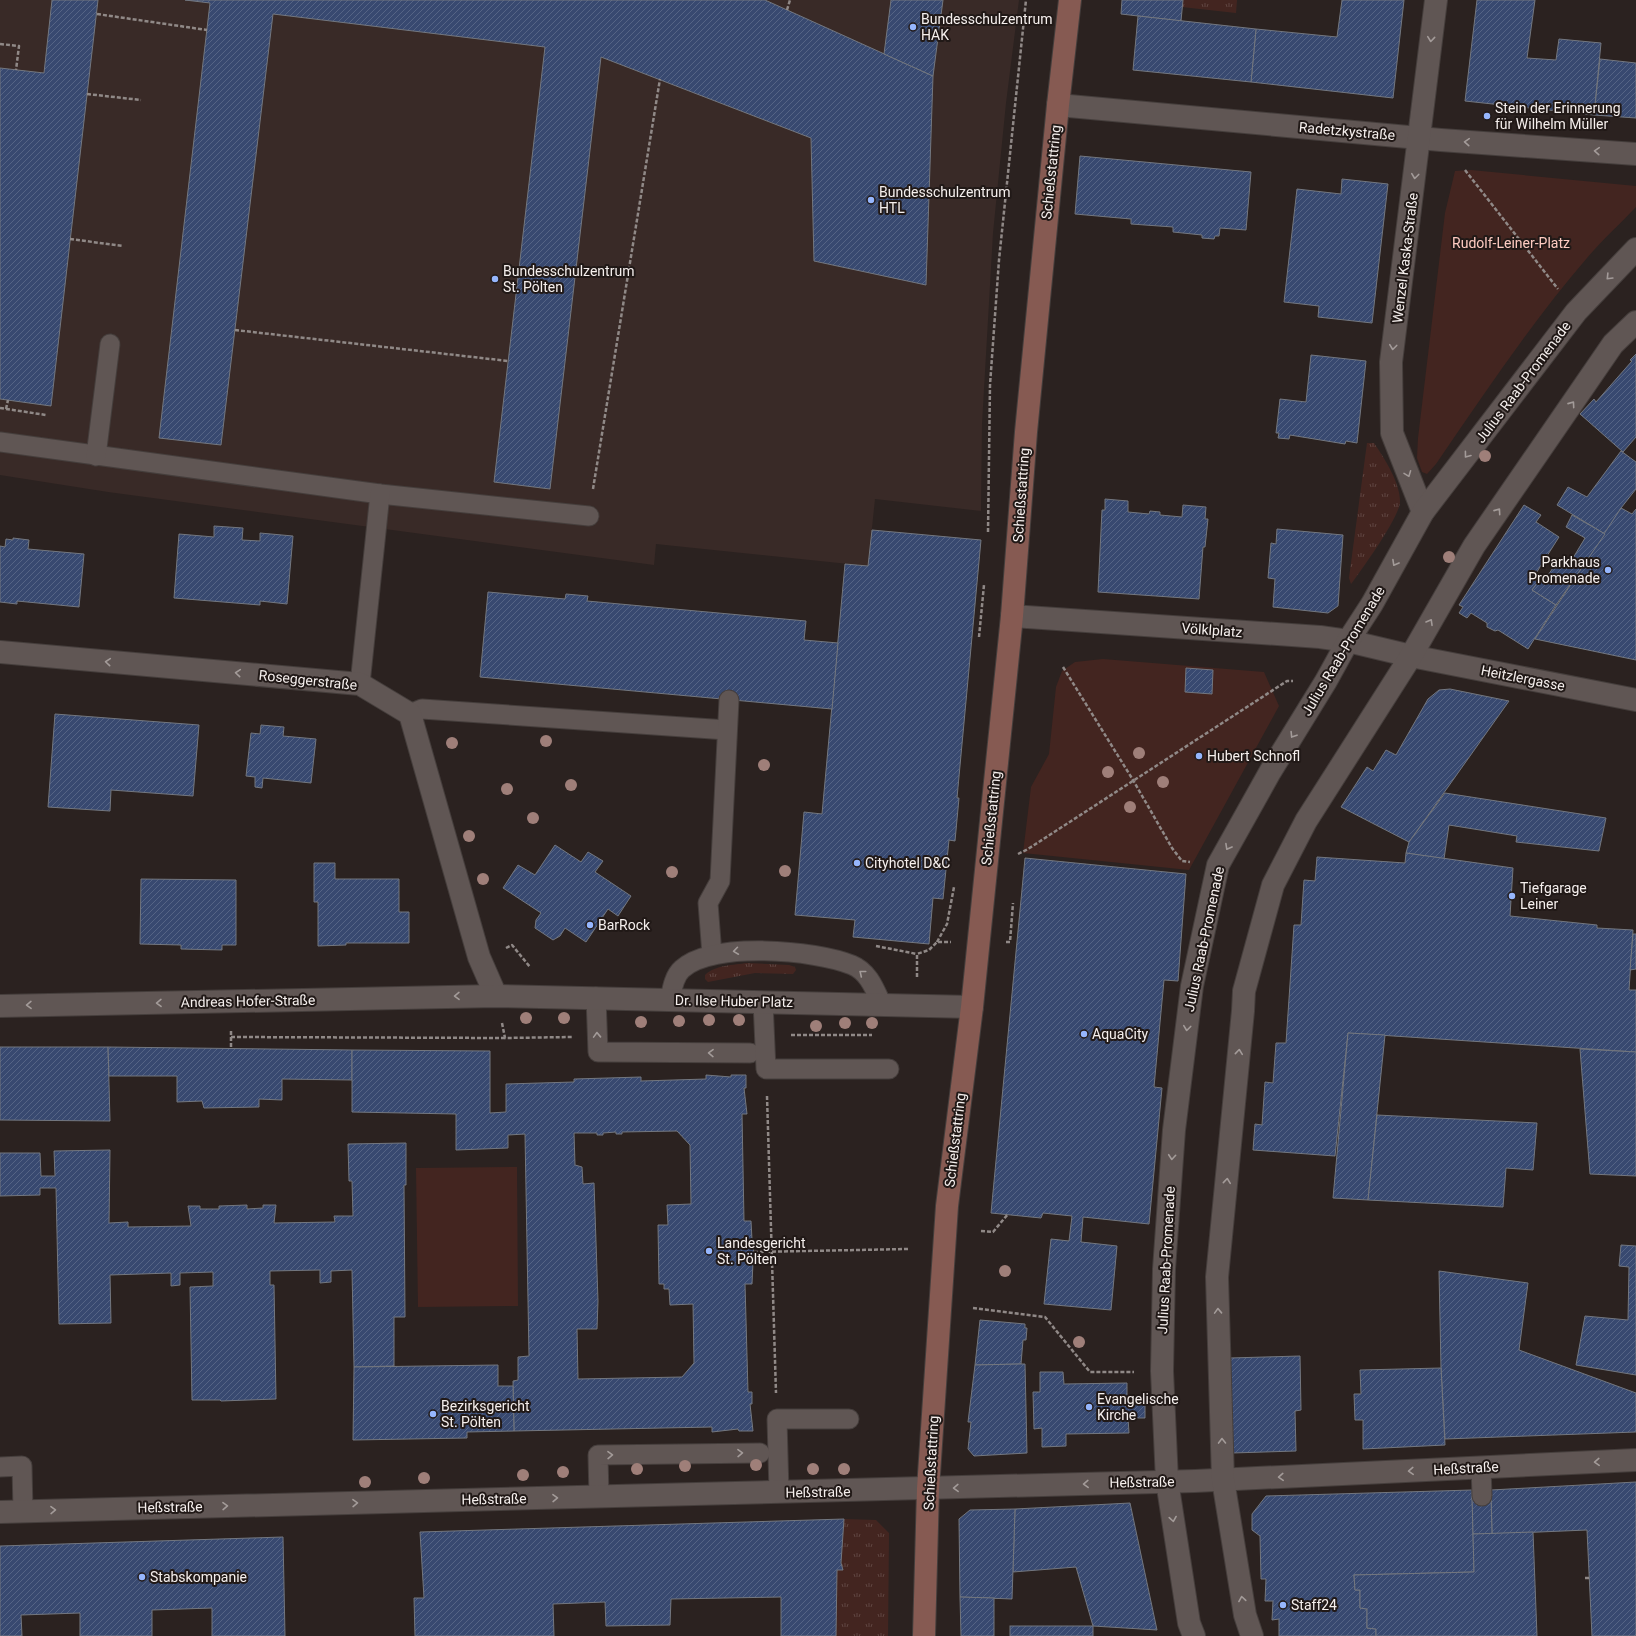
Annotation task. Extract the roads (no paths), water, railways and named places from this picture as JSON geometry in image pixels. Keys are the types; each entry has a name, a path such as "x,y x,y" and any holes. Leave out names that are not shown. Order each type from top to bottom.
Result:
{"main road":[{"name":"Schießstattring","path":"924,1636 928,1489 947,1206 972,1006 1012,616 1026,432 1058,105 1070,0"}],"street":[{"name":"Wenzel Kaska-Straße","path":"1423,512 1392,433 1391,362 1436,0"},
{"name":"Radetzkystraße","path":"1058,105 1441,140 1636,154"},
{"name":"Julius Raab-Promenade","path":"1194,1636 1189,1623 1167,1481 1162,1371 1163,1300 1173,1144 1192,986 1218,865 1270,772 1326,681 1348,641 1372,604 1423,512 1576,312 1636,249"},
{"path":"1252,1636 1245,1615 1223,1480 1217,1277 1244,991 1273,885 1306,821 1411,656 1474,546 1613,344 1636,322"},
{"name":"Völklplatz","path":"1012,616 1320,637 1348,641 1411,656"},
{"name":"Roseggerstraße","path":"0,652 360,684 410,714"},
{"name":"Heitzlergasse","path":"1411,656 1636,700"},
{"path":"410,714 479,957 496,996"},
{"name":"Dr. Ilse Huber Platz","path":"496,996 972,1006"},
{"name":"Andreas Hofer-Straße","path":"0,1006 496,996"},
{"name":"Heßstraße","path":"0,1512 928,1489 1223,1480 1636,1460"}],"lane":[{"path":"96,456 110,344"},
{"path":"0,442 380,494 588,516"},
{"path":"360,684 380,494"},
{"path":"712,955 708,903 720,882 729,700"},
{"path":"410,714 422,709 727,730"},
{"path":"670,999 674,982 681,969 695,960 712,955 744,950 776,951 811,955 852,965 871,980 882,1005"},
{"path":"596,997 598,1052 750,1054"},
{"path":"763,1002 766,1069 889,1069"},
{"path":"779,1492 777,1419 849,1419"},
{"path":"599,1497 598,1455 760,1453"},
{"path":"0,1466 22,1466 23,1511"},
{"path":"1481,1467 1482,1496"}],"place":[{"name":"Bundesschulzentrum HAK","path":"913,27"},
{"name":"Stein der Erinnerung für Wilhelm Müller","path":"1487,116"},
{"name":"Bundesschulzentrum HTL","path":"871,200"},
{"name":"Bundesschulzentrum St. Pölten","path":"495,279"},
{"name":"Parkhaus Promenade","path":"1608,570"},
{"name":"Hubert Schnofl","path":"1199,756"},
{"name":"Cityhotel D&C","path":"857,863"},
{"name":"Tiefgarage Leiner","path":"1512,896"},
{"name":"BarRock","path":"590,925"},
{"name":"AquaCity","path":"1084,1034"},
{"name":"Landesgericht St. Pölten","path":"709,1251"},
{"name":"Evangelische Kirche","path":"1089,1407"},
{"name":"Bezirksgericht St. Pölten","path":"433,1414"},
{"name":"Stabskompanie","path":"142,1577"},
{"name":"Staff24","path":"1283,1605"}],"park label":[{"name":"Rudolf-Leiner-Platz","path":"1511,243"}]}
